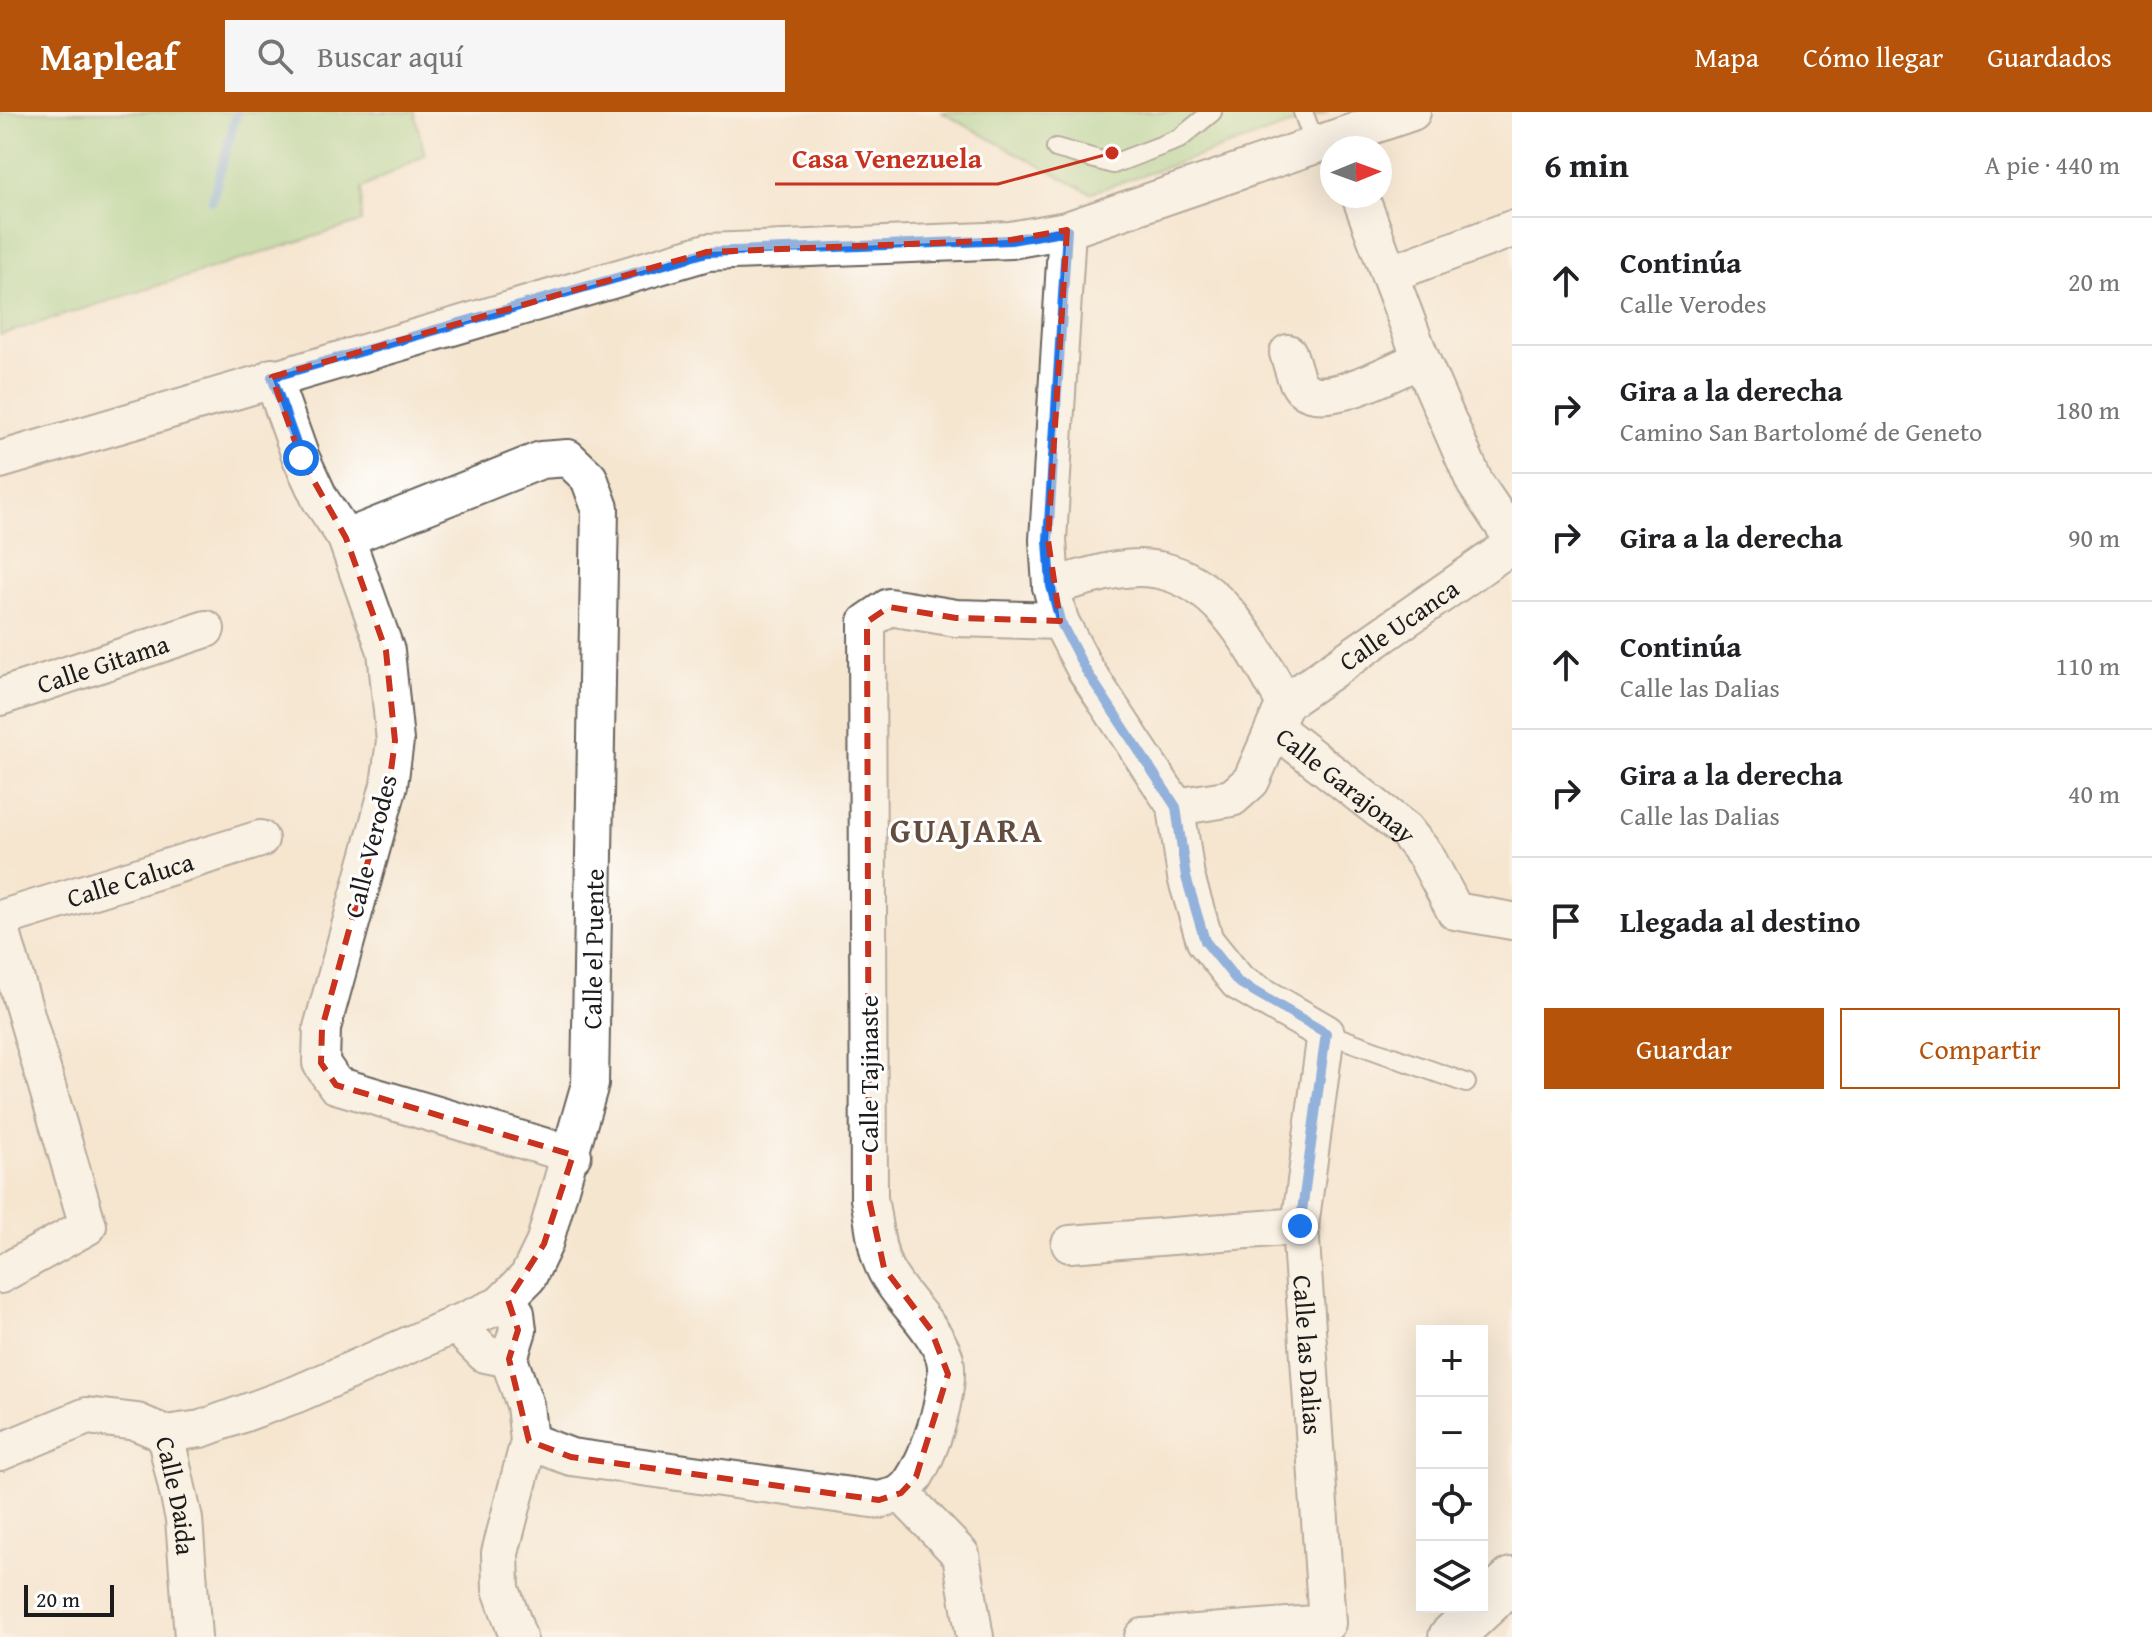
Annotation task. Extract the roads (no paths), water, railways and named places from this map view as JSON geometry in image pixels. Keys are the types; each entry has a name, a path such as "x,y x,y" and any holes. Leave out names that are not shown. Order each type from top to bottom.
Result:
{"street":[{"path":"1352,136 1412,112"},
{"path":"0,460 272,377 707,252 1011,240 1067,230 1320,148"},
{"path":"1364,208 1421,359 1475,483 1512,538"},
{"path":"1389,274 1512,229"},
{"path":"1067,230 1048,540 1051,586 1060,621 1085,669 1176,807 1186,877 1205,941 1238,982 1326,1033"},
{"path":"1288,353 1300,386 1315,396 1332,396 1421,359"},
{"name":"Calle Verodes","path":"272,377 301,458 320,499 346,538 386,651 395,741 389,785 322,1028 321,1063 336,1085 573,1155"},
{"name":"Calle el Puente","path":"165,1434 201,1429 297,1394 508,1300 528,1277 544,1244 573,1155 590,1084 600,508 589,478 568,458 541,460 346,538"},
{"name":"Calle Ucanca","path":"1176,807 1232,798 1251,781 1281,716 1512,545"},
{"name":"Calle Garajonay","path":"1051,586 1129,569 1160,570 1206,591 1237,623 1281,716 1405,830 1426,856 1455,911 1512,921"},
{"name":"Calle Tajinaste","path":"901,1493 916,1477 945,1399 948,1374 944,1355 931,1330 908,1306 884,1268 869,1199 867,622 889,607 956,618 1060,621"},
{"name":"Calle Gitama","path":"0,697 206,629"},
{"name":"Calle Caluca","path":"0,919 260,839"},
{"path":"0,926 88,1226 0,1275"},
{"name":"Calle las Dalias","path":"1143,1637 1327,1623 1300,1226 1326,1033"},
{"path":"1070,1244 1300,1226"},
{"path":"508,1300 516,1313 518,1330 509,1359 525,1405 529,1441 500,1553 501,1589 518,1637"},
{"path":"455,1324 485,1354 509,1359"},
{"name":"Calle Daida","path":"0,1452 87,1416 137,1422 165,1434 184,1519 193,1637"},
{"path":"529,1441 586,1459 879,1500 901,1493 961,1555 975,1637"},
{"path":"1451,1637 1512,1580"}],"lane":[{"path":"1056,148 1113,164 1179,139 1212,112"},
{"path":"1303,112 1325,136"},
{"path":"1326,1033 1466,1083"}],"waterway":[{"path":"212,201 237,112"}],"place":[{"name":"Casa Venezuela","path":"1112,153"}],"district":[{"name":"GUAJARA","path":"967,829"}]}
